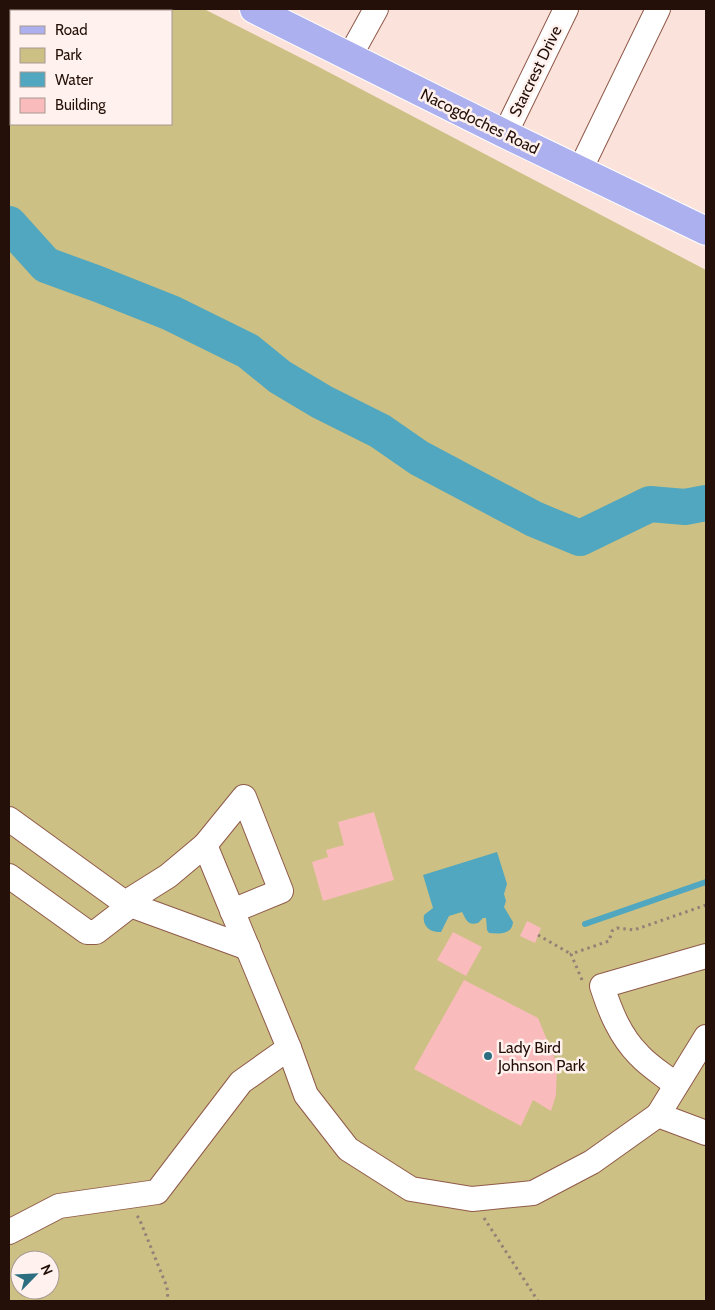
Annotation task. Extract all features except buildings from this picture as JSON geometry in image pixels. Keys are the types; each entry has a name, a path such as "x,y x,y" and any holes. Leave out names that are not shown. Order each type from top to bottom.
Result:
{"main road":[{"name":"Nacogdoches Road","path":"254,9 505,134 706,231"}],"street":[{"path":"350,56 376,9"},
{"name":"Starcrest Drive","path":"505,134 566,9"},
{"path":"580,170 658,9"},
{"path":"9,876 87,932 96,932 128,904 168,876 205,845 244,797 281,891 232,911"},
{"path":"9,819 128,904 248,948"},
{"path":"205,845 289,1048 306,1095 348,1148 411,1189 472,1199 533,1193 592,1162 658,1115 706,1037"},
{"path":"676,1085 639,1056 622,1034 602,986 706,956"},
{"path":"9,1232 59,1206 157,1192 241,1082 289,1048"},
{"path":"658,1115 706,1133"}],"path":[{"path":"538,935 572,954"},
{"path":"112,1198 139,1218 167,1286 168,1301"},
{"path":"472,1199 538,1301"}],"green space":[{"name":"Lady Bird Johnson Park","path":"9,9 204,9 315,65 706,270 706,1301 9,1301"}],"water":[{"path":"497,852 507,884 504,894 506,901 504,907 513,922 510,929 501,933 489,933 486,918 483,918 478,923 471,924 462,912 449,916 441,932 430,930 424,922 424,915 433,908 423,875"}],"waterway":[{"path":"9,224 46,265 171,313 248,351 280,377 322,402 380,431 419,458 534,519 580,538 650,504 685,507 706,503"},
{"path":"585,924 706,882"}],"place":[{"name":"Lady Bird Johnson Park","path":"488,1056"}]}
